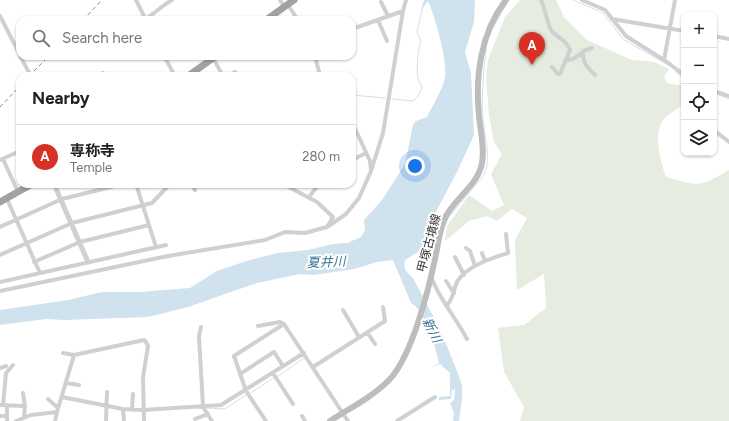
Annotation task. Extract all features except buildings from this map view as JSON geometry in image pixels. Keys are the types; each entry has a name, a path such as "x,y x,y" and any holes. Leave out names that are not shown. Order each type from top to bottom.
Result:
{"highway":[{"path":"272,16 294,0"},
{"path":"194,72 211,60"},
{"path":"3,200 25,188"}],"main road":[{"name":"甲塚古墳線","path":"330,421 390,379 405,356 430,280 446,216 473,180 482,164 478,96 482,51 487,32 506,0"}],"street":[{"path":"136,0 144,16"},
{"path":"151,16 155,14 160,6 172,0"},
{"path":"280,0 295,16"},
{"path":"0,291 168,256 265,240 285,232 305,233 327,227 353,206 359,198 371,171 383,133 402,11 406,0"},
{"path":"541,0 546,9 550,30 569,47 570,53 568,60 560,74 558,74 552,67"},
{"path":"582,0 591,2 605,10 626,36 681,73"},
{"path":"664,60 675,0"},
{"path":"381,2 388,16"},
{"path":"356,28 402,11"},
{"path":"0,16 16,48"},
{"path":"612,19 681,31"},
{"path":"378,20 387,41"},
{"path":"717,36 729,38"},
{"path":"568,60 573,59 584,50 592,48"},
{"path":"582,52 583,61 595,75"},
{"path":"22,60 28,72"},
{"path":"166,60 172,72"},
{"path":"216,60 221,72"},
{"path":"316,60 319,72"},
{"path":"717,92 729,96"},
{"path":"356,131 366,153 371,171"},
{"path":"717,132 729,142"},
{"path":"16,153 2,160 18,192"},
{"path":"356,158 366,153"},
{"path":"56,188 88,262"},
{"path":"0,227 62,199 107,188"},
{"path":"137,188 156,247"},
{"path":"0,255 72,223 154,202 166,188"},
{"path":"293,188 309,197 333,217 327,227"},
{"path":"309,197 316,188"},
{"path":"3,200 15,220 40,273"},
{"path":"34,262 80,242 148,225"},
{"path":"447,304 454,294 456,283 464,275 475,266 508,253 506,234"},
{"path":"0,282 166,245"},
{"path":"466,248 470,251 475,266"},
{"path":"482,253 485,261"},
{"path":"455,257 464,275"},
{"path":"430,280 440,297 447,304 467,339"},
{"path":"446,281 454,294"},
{"path":"313,366 385,321 383,307"},
{"path":"343,310 359,337"},
{"path":"258,326 280,322 284,324 348,421"},
{"path":"266,421 246,390 234,356 284,324"},
{"path":"202,326 200,336 203,407 212,421"},
{"path":"367,332 376,344"},
{"path":"63,353 74,355 144,340 148,346 143,377 144,421"},
{"path":"240,374 274,352 283,366"},
{"path":"62,397 123,409 143,410 221,405 304,353"},
{"path":"55,421 74,355"},
{"path":"7,419 3,405 6,372 13,364"},
{"path":"0,368 6,366"},
{"path":"273,373 293,404"},
{"path":"66,382 79,385"},
{"path":"106,421 105,406 107,392"},
{"path":"23,393 25,406 24,417"},
{"path":"132,409 133,394"},
{"path":"397,421 435,397"},
{"path":"48,399 58,410"},
{"path":"3,405 25,406"},
{"path":"123,409 124,421"},
{"path":"16,421 31,415 58,410"},
{"path":"195,419 208,414"},
{"path":"31,415 31,421"},
{"path":"0,416 7,419"},
{"path":"302,416 305,421"}],"shaded area":[{"path":"520,0 556,0 564,17 587,40 632,60 654,62 669,69 664,77 667,83 681,84 681,106 668,115 660,125 658,139 659,148 666,177 699,184 711,180 729,170 729,421 520,421 524,407 504,372 498,328 524,325 546,308 544,274 517,290 515,240 527,218 512,209 497,221 487,216 469,221 445,241 447,226 469,195 492,211 504,205 491,174 502,154 494,142 489,115 486,78 488,60 505,17"}],"water":[{"path":"424,0 475,0 474,22 465,52 471,73 474,135 457,172 430,223 428,243 426,247 405,260 404,263 406,270 413,278 441,331 462,385 459,421 453,421 454,413 450,403 454,400 455,389 452,390 451,399 439,400 439,397 450,396 450,373 440,364 432,367 439,363 430,331 421,314 411,303 393,260 377,262 354,269 314,275 300,274 257,283 188,307 148,317 64,320 46,319 0,325 0,310 68,300 102,292 139,292 190,288 217,271 246,261 278,253 308,250 333,244 347,243 361,237 365,230 364,220 382,200 405,164 413,125 416,121 427,117 444,82 445,61 443,51 428,1 421,10"}],"waterway":[{"path":"573,0 603,13 623,39 668,65"},
{"path":"493,28 507,3"},
{"path":"392,99 413,101 418,97 422,87 417,75 421,41 417,32 423,6"},
{"path":"444,229 448,218 484,175 486,168 487,146 482,108 486,48"},
{"path":"675,71 681,76"},
{"path":"717,94 729,99"},
{"path":"356,95 385,98"},
{"path":"278,376 304,358"},
{"path":"249,394 275,377"},
{"path":"207,408 225,409 246,395"}],"railway":[{"path":"87,16 102,0"},
{"path":"33,72 45,60"},
{"path":"0,107 16,90"}],"place":[{"name":"専称寺","path":"532,65"}],"water label":[{"name":"夏井川","path":"326,262"},
{"name":"新川","path":"432,330"}]}
